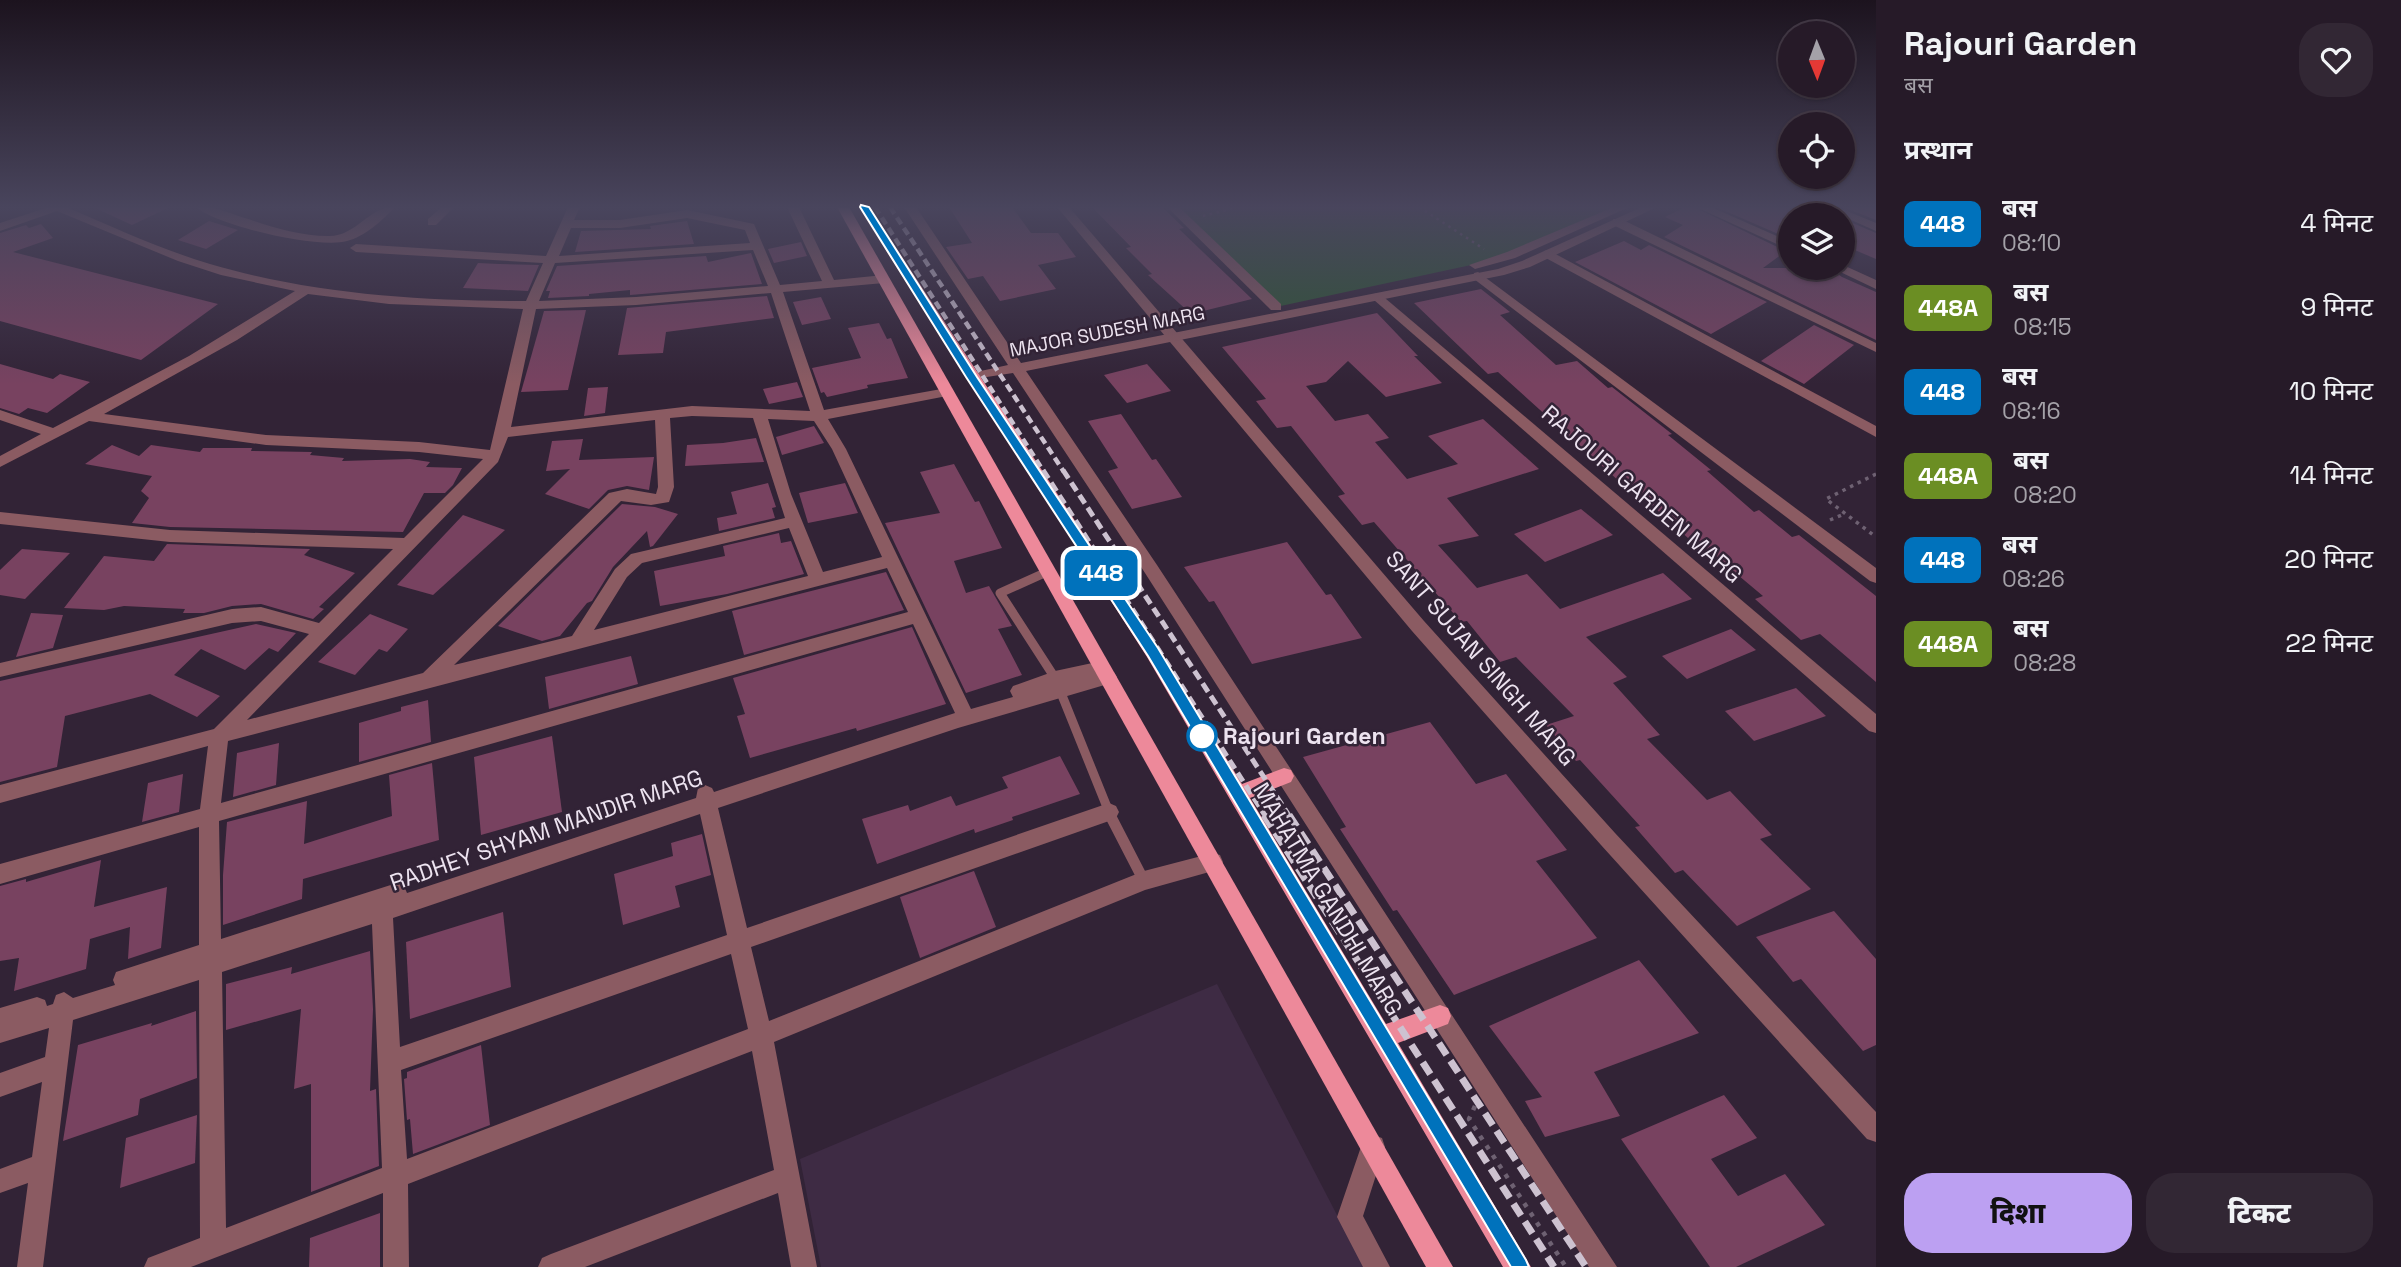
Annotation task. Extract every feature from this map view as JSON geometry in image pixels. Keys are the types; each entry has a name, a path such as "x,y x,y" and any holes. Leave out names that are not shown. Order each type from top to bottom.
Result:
{"main road":[{"path":"877,266 1440,1267"},
{"name":"MAHATMA GANDHI MARG","path":"902,266 1153,652 1518,1267"},
{"path":"1237,794 1284,776"},
{"path":"1382,1037 1440,1016"}],"street":[{"path":"207,266 305,290 387,299 530,307 620,304 884,279"},
{"path":"213,1246 209,817 219,736 495,455 530,307 548,266"},
{"path":"766,266 819,416 839,449 963,711"},
{"path":"822,266 830,284"},
{"path":"949,266 1158,581 1604,1267"},
{"name":"SANT SUJAN SINGH MARG","path":"1115,266 1418,626 1876,1130"},
{"path":"1234,266 1276,307"},
{"name":"MAJOR SUDESH MARG","path":"1172,333 1276,307 1466,266"},
{"name":"MAJOR SUDESH MARG","path":"970,373 1172,333 1379,297 1519,266"},
{"path":"1570,266 1876,432"},
{"path":"1708,266 1876,348"},
{"path":"1478,276 1876,577"},
{"path":"1855,276 1876,285"},
{"path":"0,462 237,334 305,290"},
{"name":"RAJOURI GARDEN MARG","path":"1379,297 1876,725"},
{"path":"502,433 692,411 819,416 947,392"},
{"path":"429,679 615,497 625,493 650,500 663,498 666,487 662,414"},
{"path":"758,414 794,521 818,580"},
{"path":"0,415 54,433"},
{"path":"85,416 266,440 419,447 495,455"},
{"path":"0,518 170,536 406,544"},
{"path":"577,642 621,573 637,558 794,521"},
{"path":"0,794 429,679 891,561"},
{"path":"0,670 211,619 249,614 322,631"},
{"path":"0,874 919,616"},
{"name":"RADHEY SHYAM MANDIR MARG","path":"0,1032 64,1006 706,798 963,711 1105,672"},
{"name":"RADHEY SHYAM MANDIR MARG","path":"706,798 958,720 1058,684"},
{"path":"706,798 761,1036 804,1267"},
{"path":"388,1063 1109,812"},
{"path":"157,1267 761,1036 1144,881 1213,862"},
{"path":"382,904 395,1175 396,1267"},
{"path":"30,1267 64,1006"},
{"name":"RADHEY SHYAM MANDIR MARG","path":"0,1019 64,1006"},
{"path":"0,1085 56,1065"},
{"path":"1373,1147 1350,1217 1377,1267"},
{"path":"0,1181 43,1166"},
{"path":"551,1267 788,1177"}],"lane":[{"path":"1049,571 1000,592 1058,684 1109,812 1144,881"}],"path":[{"path":"1876,474 1826,499 1876,537"},
{"path":"1469,1118 1566,1267"}],"shaded area":[{"path":"1217,984 1364,1267 821,1267 800,1159"}],"green space":[{"path":"1234,266 1466,266 1276,307"}],"building":[{"path":"0,266 69,266 218,304 141,360 0,321"},
{"path":"476,266 539,266 528,291 463,288"},
{"path":"557,266 756,266 762,284 630,295 630,290 548,298 550,291 546,291"},
{"path":"959,266 1039,266 1056,289 1000,301 983,276 968,279"},
{"path":"1144,266 1218,266 1252,299 1191,314 1148,275 1152,274"},
{"path":"1583,266 1693,266 1767,302 1711,334"},
{"path":"1724,266 1778,268 1778,280 1849,280 1876,292 1876,340"},
{"path":"1481,289 1510,312 1500,315 1556,365 1577,361 1608,388 1612,387 1672,434 1668,435 1711,470 1707,471 1754,512 1759,510 1792,537 1799,535 1876,596 1876,682 1820,634 1801,640 1755,599 1763,596 1714,555 1709,557 1636,491 1631,492 1498,372 1488,374 1414,303"},
{"path":"767,296 774,318 666,332 663,353 618,355 627,308"},
{"path":"821,297 831,319 802,325 793,302"},
{"path":"586,310 568,390 521,392 544,311"},
{"path":"1377,313 1418,356 1414,356 1442,383 1386,397 1348,361 1326,382 1306,386 1335,421 1368,414 1389,438 1375,442 1407,479 1458,464 1428,436 1483,419 1539,469 1447,498 1479,536 1438,545 1477,588 1527,574 1560,609 1663,573 1692,599 1586,637 1627,677 1613,683 1660,735 1647,739 1707,800 1730,791 1772,835 1760,839 1811,889 1737,926 1683,870 1675,873 1635,827 1640,826 1580,760 1576,761 1546,725 1574,716 1516,657 1500,662 1467,621 1461,622 1374,522 1362,525 1338,496 1345,494 1291,426 1277,428 1256,401 1266,399 1222,347"},
{"path":"879,323 887,339 891,338 908,378 867,385 868,388 827,397 824,392 821,393 812,368 861,358 848,328"},
{"path":"1814,325 1854,345 1804,384 1761,361"},
{"path":"0,364 53,379 60,374 90,382 47,413 28,408 19,414 0,408"},
{"path":"1147,364 1171,391 1127,403 1104,375"},
{"path":"797,382 803,397 769,404 763,389"},
{"path":"608,387 605,413 584,416 588,388"},
{"path":"1121,414 1152,460 1156,459 1182,497 1132,509 1108,471 1118,468 1088,421"},
{"path":"814,426 824,443 782,455 776,437"},
{"path":"756,438 764,462 685,466 687,445"},
{"path":"583,439 579,460 654,457 649,490 627,486 608,490 589,509 545,494 570,469 546,471 552,441"},
{"path":"112,445 139,456 151,445 200,452 203,448 252,448 251,451 312,452 310,455 344,458 342,461 410,459 430,462 426,467 462,468 453,485 445,493 424,493 403,532 170,527 132,523 149,498 141,491 152,476 85,464"},
{"path":"954,464 975,502 979,501 1002,548 954,561 966,593 989,586 1012,626 998,629 1022,675 966,693 885,523 940,513 920,472"},
{"path":"768,483 776,507 772,508 775,518 719,531 717,518 737,514 731,492"},
{"path":"845,483 858,513 808,523 799,493"},
{"path":"622,504 655,507 678,514 650,547 647,531 613,567 592,601 587,603 560,636 542,641 498,626"},
{"path":"1581,509 1613,535 1545,562 1514,534"},
{"path":"463,515 505,530 433,595 397,585"},
{"path":"779,533 781,543 791,541 804,574 727,594 660,606 654,571 725,556 723,546"},
{"path":"1287,542 1326,595 1331,594 1362,638 1252,664 1214,601 1209,602 1184,567"},
{"path":"167,544 310,549 304,555 355,573 319,607 324,609 313,619 261,604 232,606 204,613 183,613 185,609 124,606 104,610 64,608 104,556 154,561"},
{"path":"22,549 70,553 25,599 0,595 0,570"},
{"path":"886,572 904,610 744,655 732,611"},
{"path":"31,613 63,615 53,648 16,657"},
{"path":"370,614 408,629 387,652 379,649 355,675 318,662"},
{"path":"256,624 296,633 278,652 269,648 245,670 201,649 174,675 220,696 197,717 150,694 65,716 57,767 0,782 0,681"},
{"path":"912,627 946,704 857,731 856,728 750,758 737,716 745,714 733,678"},
{"path":"1731,629 1756,650 1687,679 1662,656"},
{"path":"631,656 638,684 549,709 545,677"},
{"path":"1796,688 1826,716 1754,741 1725,711"},
{"path":"428,700 431,742 359,762 359,723"},
{"path":"1430,722 1476,784 1506,774 1567,850 1536,861 1597,938 1454,995 1397,910 1393,911 1340,829 1346,827 1303,757"},
{"path":"552,736 562,812 481,835 474,757"},
{"path":"279,743 276,785 233,797 237,753"},
{"path":"1060,756 1080,794 1012,817 1013,820 975,833 974,829 877,864 862,819 908,805 910,811 951,796 956,806 1008,788 1002,777"},
{"path":"432,763 439,840 303,879 302,899 223,925 227,822 307,801 304,844 392,816 389,775"},
{"path":"183,774 179,812 142,822 148,783"},
{"path":"702,834 711,875 675,886 680,907 623,925 614,874 673,856 671,843"},
{"path":"101,860 94,907 167,887 161,948 128,959 130,927 90,939 86,969 14,991 19,958 0,961 0,886 26,879 26,882"},
{"path":"974,871 996,927 920,958 900,897"},
{"path":"1834,911 1876,959 1876,1045 1863,1051 1801,979 1793,982 1756,937"},
{"path":"503,912 511,987 410,1019 406,942"},
{"path":"370,951 373,1009 370,1091 376,1089 379,1166 311,1192 311,1084 294,1089 301,1009 226,1030 226,984 292,967 291,974"},
{"path":"1639,960 1699,1033 1594,1072 1620,1116 1545,1137 1525,1101 1542,1097 1489,1026"},
{"path":"196,1011 197,1078 140,1099 138,1115 63,1141 78,1045"},
{"path":"481,1045 490,1125 413,1154 404,1079 407,1078 407,1072"},
{"path":"1724,1095 1757,1138 1711,1159 1738,1196 1785,1174 1825,1225 1736,1267 1710,1267 1621,1139"},
{"path":"197,1115 195,1163 120,1188 126,1138"},
{"path":"380,1213 380,1267 309,1267 310,1238"}],"railway":[{"path":"913,266 1044,472"},
{"path":"929,266 1064,472"},
{"path":"1043,470 1266,817"},
{"path":"1063,470 1290,817"},
{"path":"1264,815 1554,1267"},
{"path":"1289,815 1586,1267"}],"bus line":[{"name":"448","path":"900,266 1153,652 1518,1267"}],"place":[{"name":"Rajouri Garden","path":"1202,736"}]}
